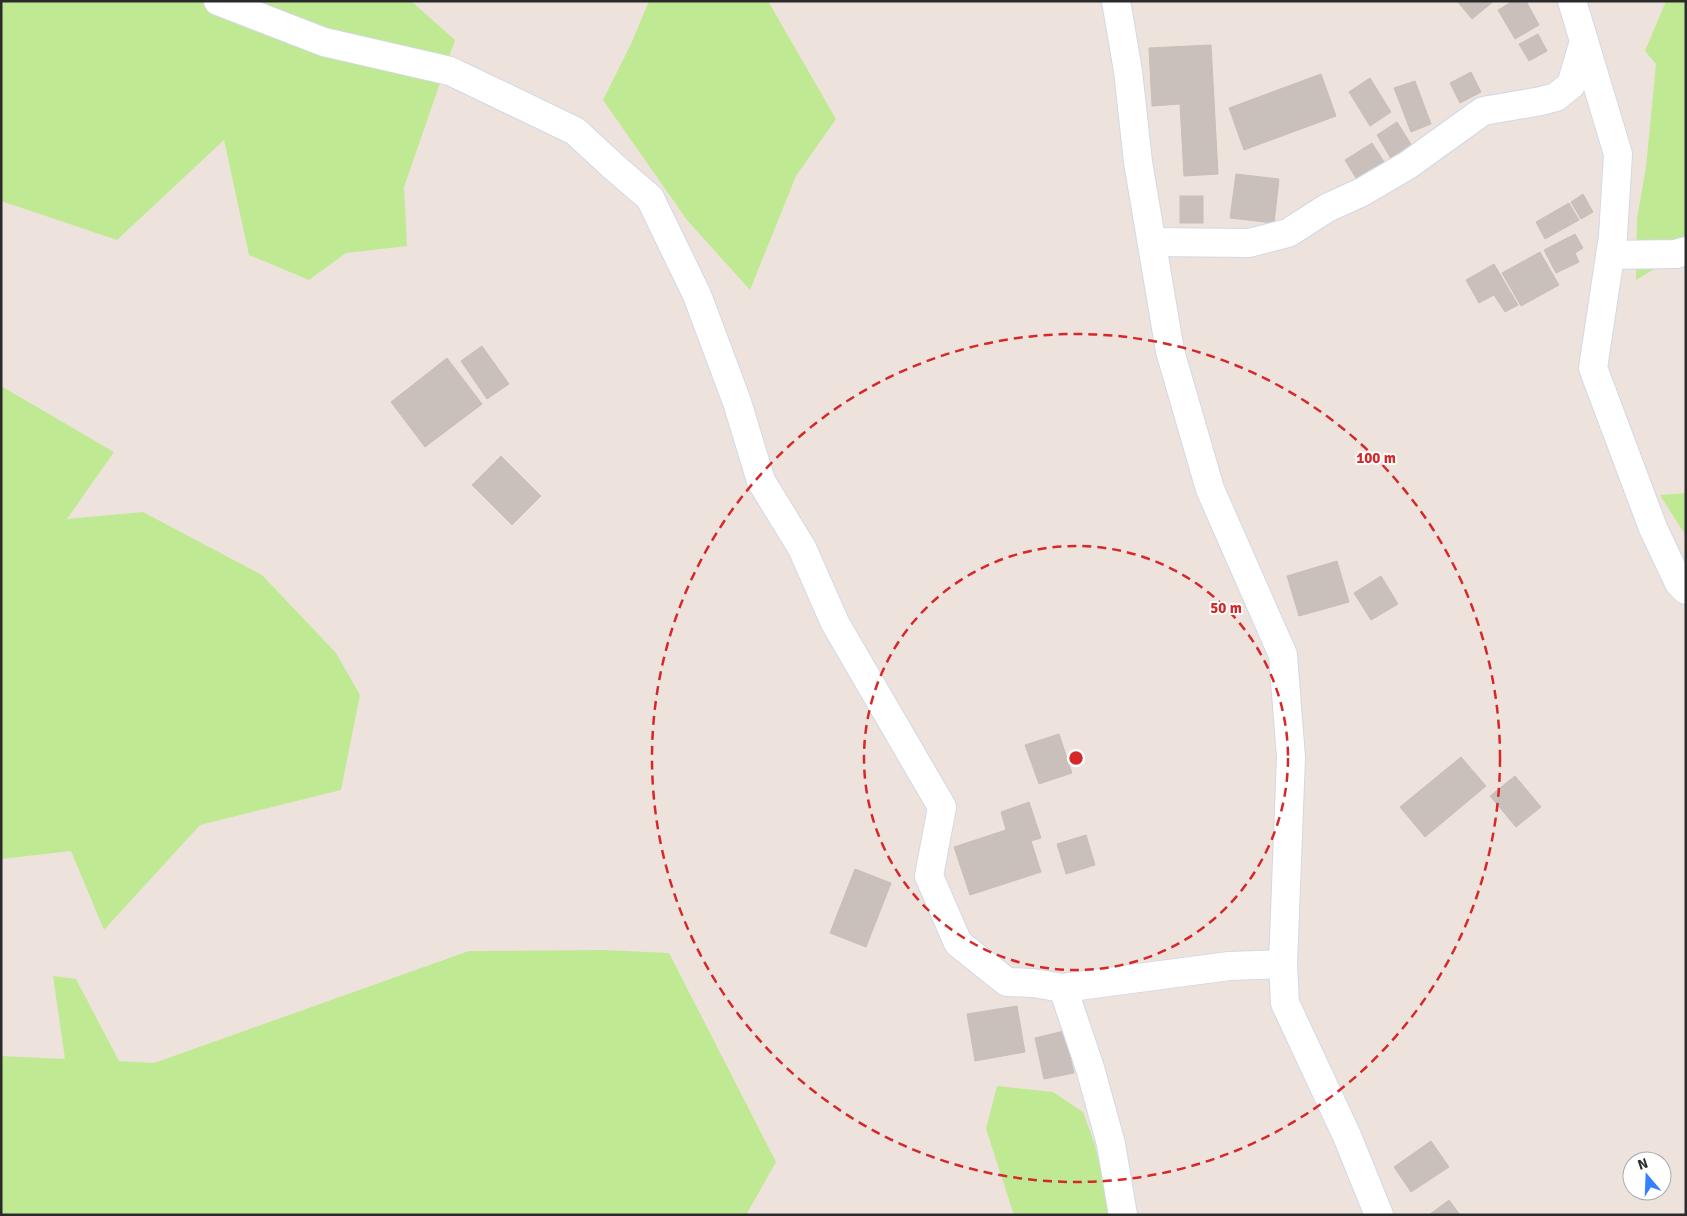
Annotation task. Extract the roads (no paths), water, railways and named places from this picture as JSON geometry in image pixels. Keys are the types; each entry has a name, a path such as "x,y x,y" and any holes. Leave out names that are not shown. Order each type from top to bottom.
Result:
{"street":[{"path":"218,1 324,42 450,71 575,131 650,198 697,295 737,402 760,482 802,548 835,623 942,807 929,876 958,943 1007,982 1034,983 1063,988 1229,966 1283,964"},
{"path":"1116,1 1128,70 1138,162 1170,351 1210,489 1283,655 1291,757 1283,964 1285,1004 1347,1136 1379,1215"},
{"path":"1572,1 1618,154 1613,236 1593,368 1653,528 1679,582 1686,590"},
{"path":"1152,242 1249,242 1288,233 1327,208 1362,192 1408,165 1483,111 1541,101 1556,96 1571,85 1584,41"},
{"path":"1610,255 1676,254 1686,251"},
{"path":"1063,988 1090,1068 1111,1144 1123,1215"}]}
